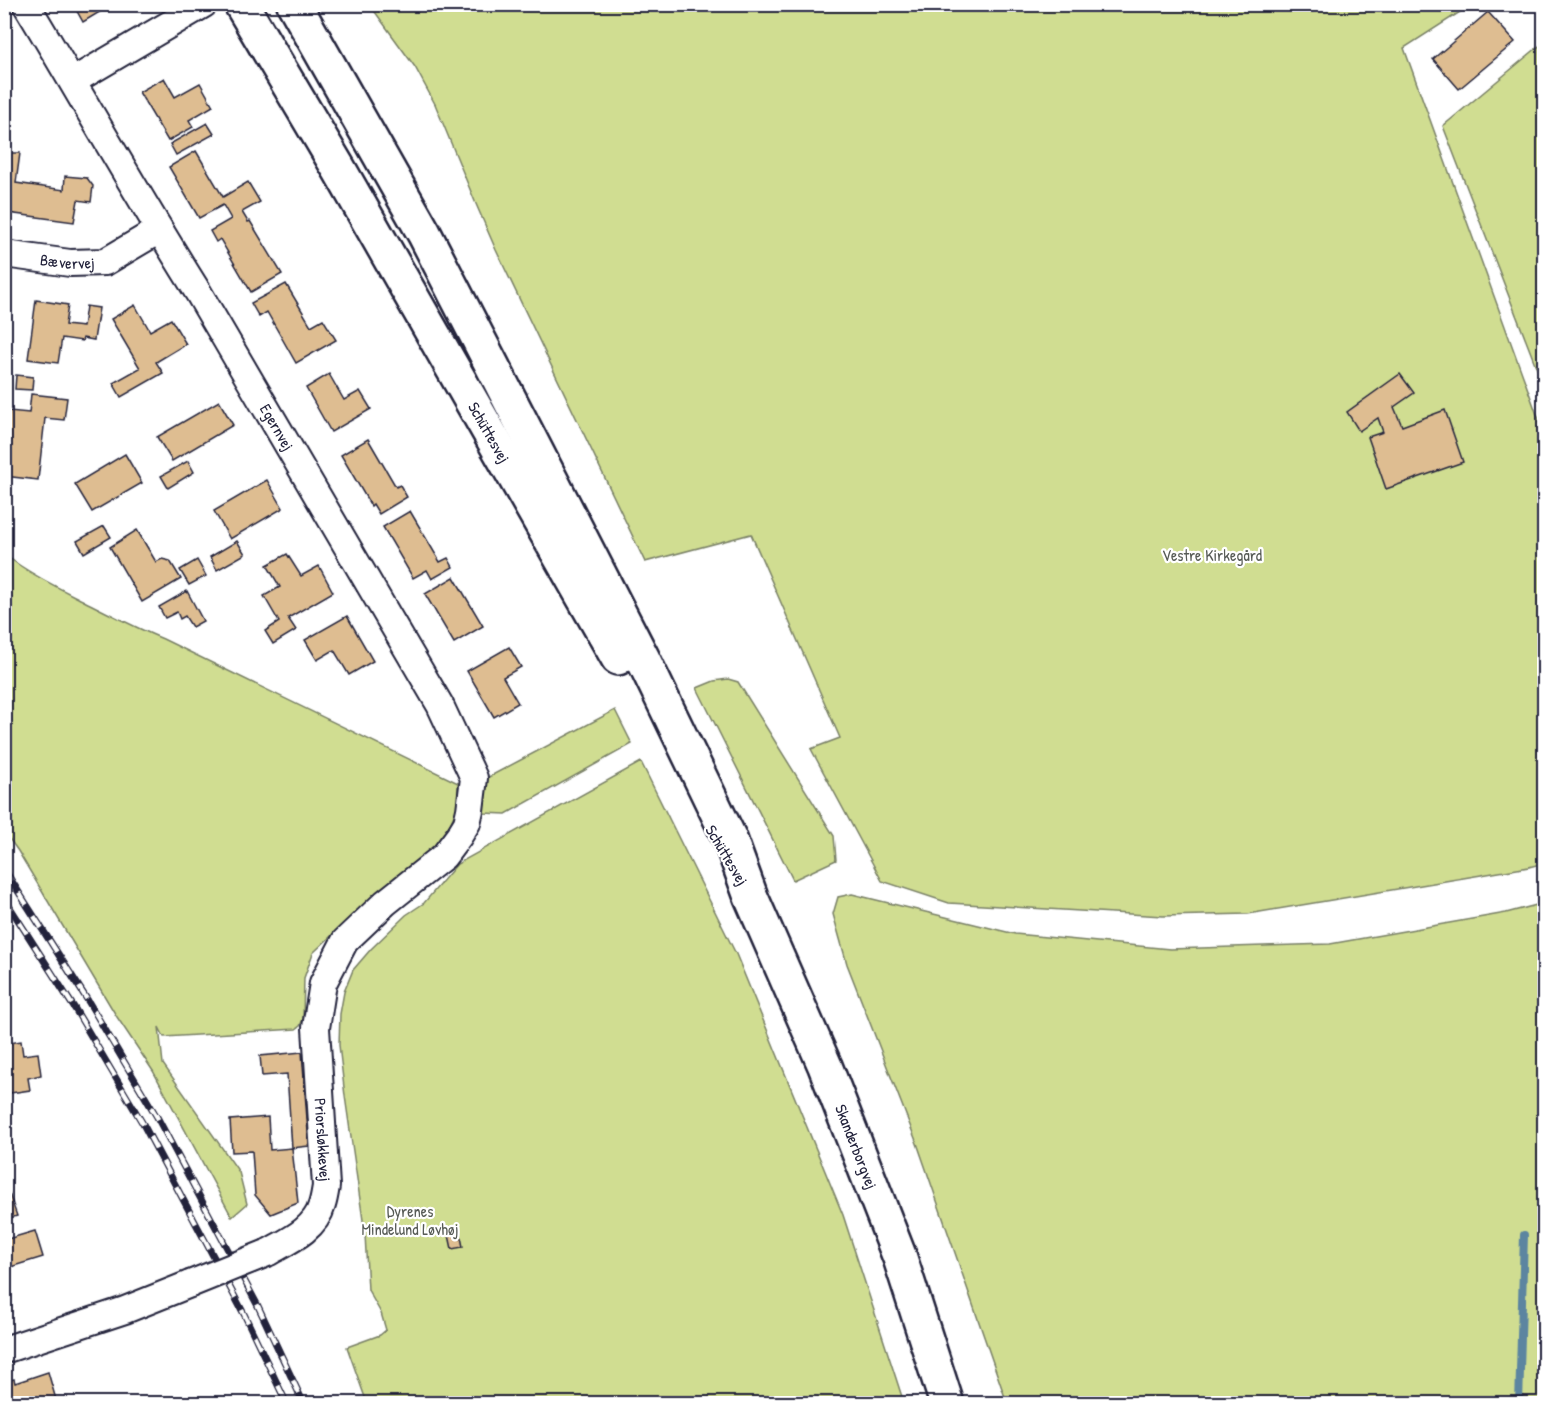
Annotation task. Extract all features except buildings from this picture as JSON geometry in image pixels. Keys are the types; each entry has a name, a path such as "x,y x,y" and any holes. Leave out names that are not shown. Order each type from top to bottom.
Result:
{"main road":[{"name":"Schüttesvej","path":"242,4 339,169 655,723 722,850 751,897"},
{"name":"Schüttesvej","path":"294,4 424,233 642,657 730,839 751,897"},
{"name":"Skanderborgvej","path":"751,897 825,1066 900,1258 946,1404"}],"street":[{"name":"Egernvej","path":"26,4 440,705 474,778"},
{"path":"73,81 204,4"},
{"name":"Bævervej","path":"4,254 70,263 105,262 159,230"},
{"name":"Priorsløkkevej","path":"4,1350 125,1310 190,1284 267,1252 298,1236 312,1224 322,1207 326,1186 316,1028 324,983 345,941 386,903 444,856 459,836 467,823 474,778"}],"green space":[{"name":"Vestre Kirkegård","path":"370,5 1471,5 1404,48 1544,434 1544,863 1248,914 1163,916 949,903 882,881 811,749 840,738 751,534 645,562 496,250 435,104 415,67"},
{"path":"1544,42 1544,387 1443,126"},
{"path":"4,554 43,579 113,616 458,783 457,808 446,834 416,866 359,910 313,953 304,978 303,1019 300,1026 296,1029 164,1037 159,1027 163,1064 239,1172 247,1204 232,1217 153,1071 117,1017 5,833"},
{"path":"728,679 738,682 834,836 836,860 793,880 697,688 714,681"},
{"path":"615,710 632,744 506,814 484,813 483,780"},
{"name":"Dyrenes Mindelund Løvhøj","path":"641,762 736,954 843,1215 904,1403 367,1403 347,1347 380,1335 386,1330 381,1313 368,1290 365,1234 339,1045 340,1014 344,992 353,970 406,915 424,903 457,864"},
{"path":"852,894 1015,934 1170,949 1330,944 1506,913 1544,903 1544,1403 1007,1403 918,1146 847,964 833,914 838,897"}],"waterway":[{"path":"1519,1404 1524,1235"}],"railway":[{"path":"4,869 88,1001 157,1117 258,1306 304,1404"},
{"path":"4,898 75,1009 143,1124 244,1314 287,1404"}]}
